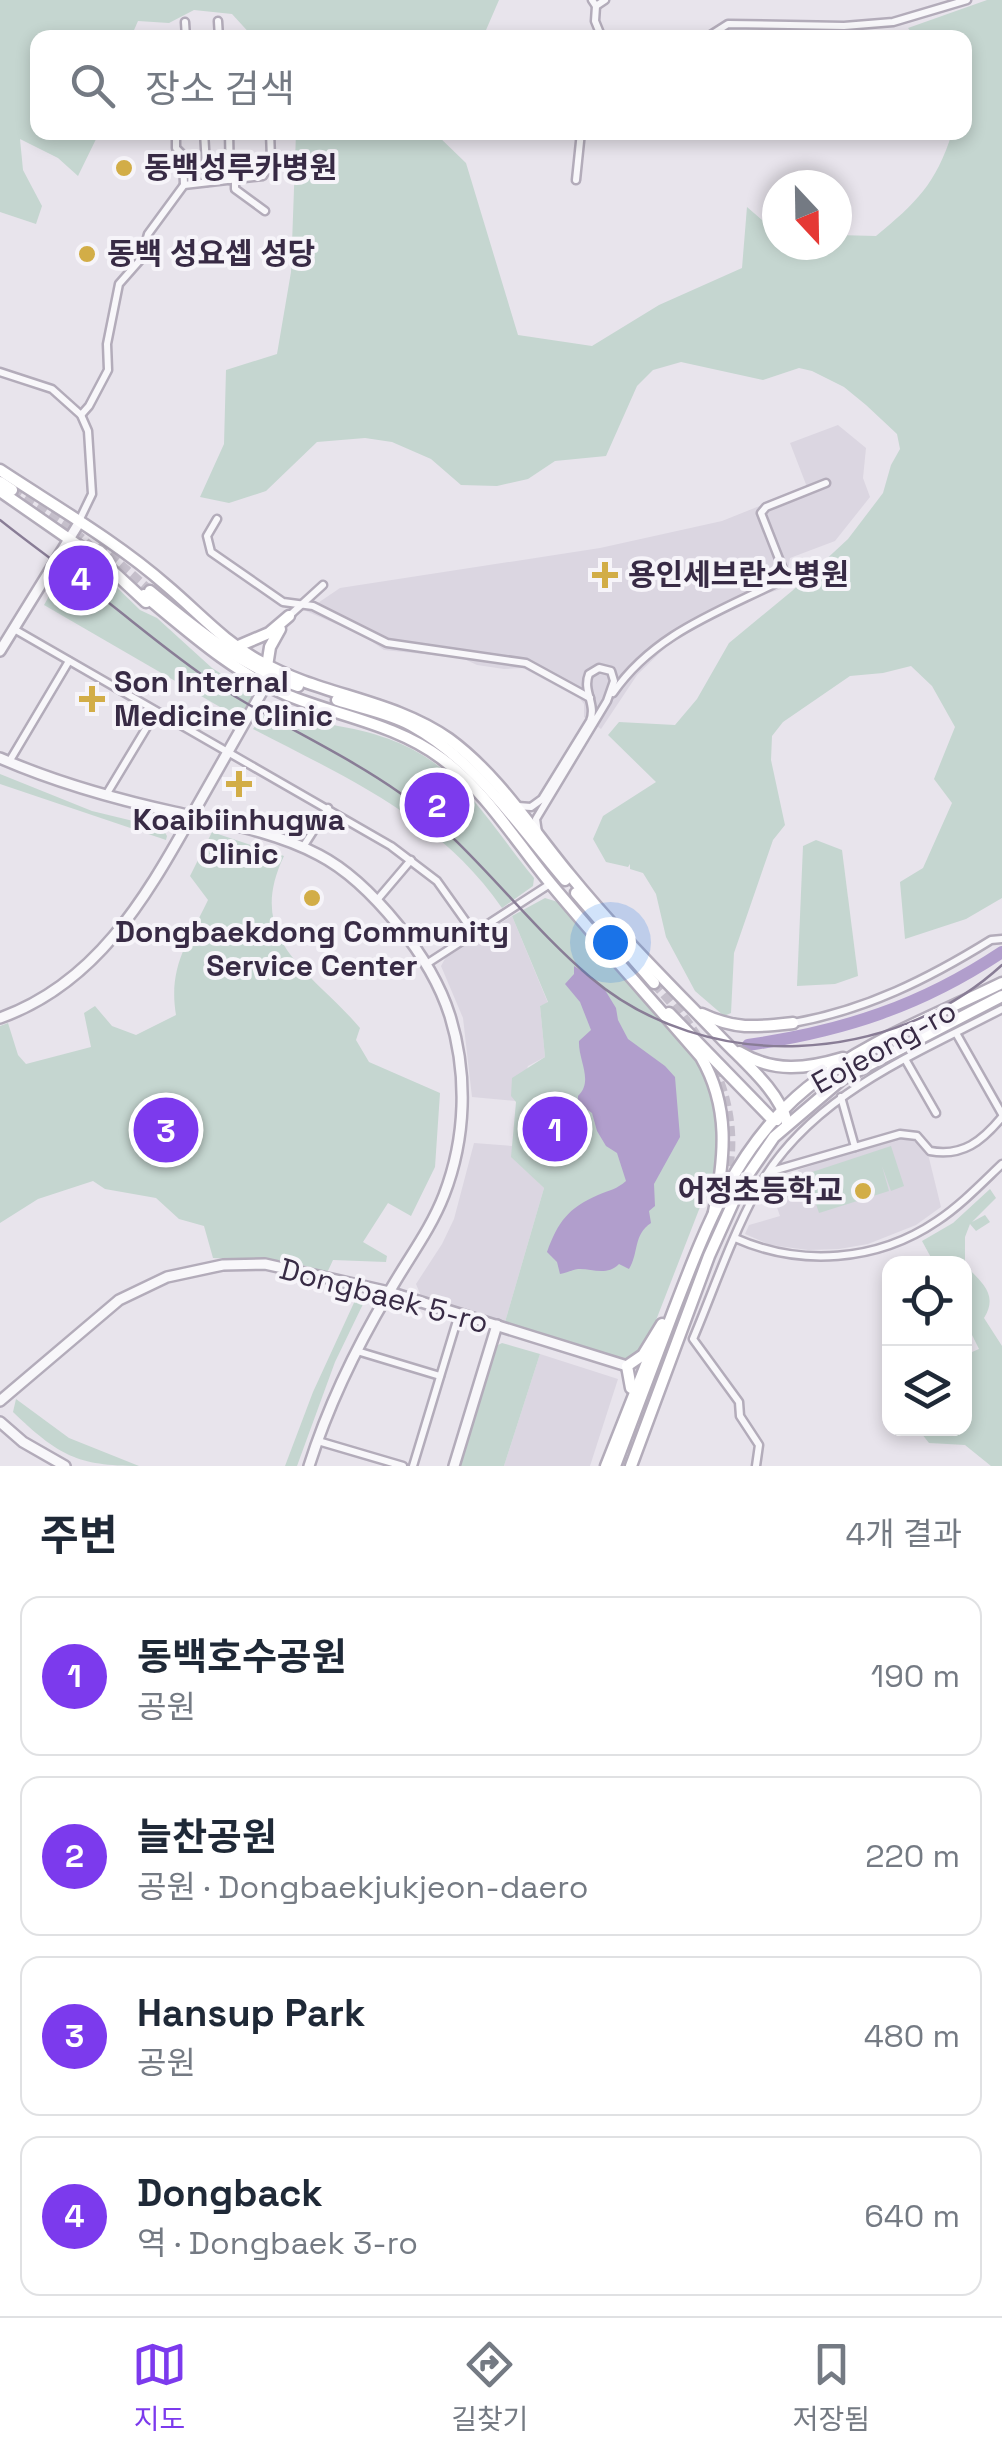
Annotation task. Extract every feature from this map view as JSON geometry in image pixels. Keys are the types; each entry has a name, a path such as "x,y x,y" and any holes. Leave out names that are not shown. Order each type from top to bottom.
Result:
{"main road":[{"path":"0,476 31,512 104,564 222,666 300,706 370,722"},
{"path":"0,476 45,500 122,551 236,647 268,666 383,706 449,740 516,806 633,947 784,1108 788,1123 772,1119 684,1025 645,993"},
{"path":"31,512 49,511 45,500"},
{"path":"104,564 108,549 122,551"},
{"path":"654,983 488,787 440,744 410,724 272,677 147,593 234,667 287,695 370,722 440,757 474,787 550,884 701,1056 720,1101 724,1146 714,1212"},
{"path":"236,647 269,633 289,616"},
{"path":"268,666 273,640 289,616"},
{"path":"387,716 409,717"},
{"path":"472,760 488,787"},
{"name":"Eojeong-ro","path":"700,1240 744,1156 784,1108 822,1077 863,1052 1002,983"},
{"name":"Eojeong-ro","path":"631,1466 709,1256 741,1184 788,1123 842,1079 1002,996"},
{"path":"696,1012 726,1026 793,1023"},
{"path":"727,1045 781,1068 807,1068 863,1052"},
{"path":"723,1068 750,1081 752,1072"},
{"path":"606,1466 700,1240"},
{"path":"615,1466 700,1240"},
{"path":"628,1408 632,1383 627,1366 643,1354 662,1324"}],"street":[{"path":"599,30 594,3 605,0"},
{"path":"719,30 728,24 844,26 893,22 965,0"},
{"path":"218,21 219,30"},
{"path":"185,22 186,30"},
{"path":"80,415 108,370 106,344 119,284 141,259 148,234 184,184 183,155 176,148 176,140"},
{"path":"204,140 207,182"},
{"path":"230,140 235,188 265,211"},
{"path":"184,184 263,176 271,159 270,140"},
{"path":"576,180 581,140"},
{"path":"0,372 52,389 80,415 88,431 92,494 71,538 0,651"},
{"path":"538,834 536,819 626,674 655,646 684,626 778,582 783,569 761,512 826,483"},
{"path":"218,519 210,528 207,544 217,558 283,602 314,606 386,644 526,662 590,698"},
{"path":"289,616 323,585"},
{"path":"14,629 328,808 411,860 446,891 474,933"},
{"path":"69,661 4,760 106,794 256,831 333,863 377,900 428,963 448,1011 458,1048 462,1095 460,1136 450,1178 432,1223 345,1373 309,1466"},
{"path":"568,686 586,682 596,668 608,669 615,677"},
{"path":"615,677 626,674"},
{"path":"607,701 615,677"},
{"path":"516,806 531,807 542,799 590,722 593,709 586,682"},
{"path":"0,1018 49,995 99,955 155,879 264,690"},
{"path":"106,794 156,712"},
{"path":"302,847 328,808"},
{"path":"377,900 411,860"},
{"path":"428,963 550,884"},
{"path":"793,1023 838,1015 887,997 992,940 1002,939"},
{"path":"756,1466 760,1445 740,1416 738,1402 693,1339 734,1238 769,1172 799,1133 841,1096 1002,1009"},
{"path":"769,1172 900,1134 917,1136 930,1151 960,1152 984,1138 1002,1116 956,1033"},
{"path":"905,1059 936,1113"},
{"path":"841,1096 855,1147"},
{"path":"734,1238 765,1249 810,1257 883,1248 938,1220 1002,1164"},
{"name":"Dongbaek 5-ro","path":"0,1401 105,1310 148,1284 184,1271 223,1264 265,1264 389,1292 627,1366"},
{"path":"413,1466 459,1314"},
{"path":"454,1466 497,1325"},
{"path":"357,1351 440,1376"},
{"path":"0,1422 23,1442 65,1466"},
{"path":"318,1440 403,1466"}],"shaded area":[{"path":"0,0 499,0 486,30 247,30 232,14 194,10 169,23 138,21 134,30 30,30 30,140 96,140 78,176 58,158 20,139 23,170 42,206 36,224 0,212"},
{"path":"987,0 1002,0 1002,898 966,919 905,939 900,882 923,868 952,803 934,779 955,727 932,686 911,666 850,676 783,722 772,736 771,760 785,825 773,840 734,953 731,1013 724,1016 695,991 666,937 656,894 643,873 630,869 630,864 628,867 606,862 593,839 603,816 656,782 608,735 619,722 675,725 697,699 729,643 848,539 883,493 900,449 897,434 844,387 812,371 799,368 763,380 681,362 653,370 637,386 606,456 555,461 528,479 497,486 461,485 431,459 392,442 365,438 317,442 266,491 229,503 200,497 224,444 226,370 277,354 291,272 296,140 442,140 466,163 518,335 592,346 659,305 742,268 747,207 762,220 762,260 852,260 852,235 876,236 913,202 939,166 950,140 972,140 972,30 910,30"},
{"name":"용인세브란스병원","path":"838,425 866,448 863,478 870,497 835,541 790,558 781,589 747,600 671,642 637,675 601,729 584,717 580,699 523,668 504,669 462,658 384,650 364,636 306,611 340,588 600,548 722,521 807,487 790,443"},
{"path":"78,556 140,610 157,618 212,668 248,691 252,696 239,718 44,605 70,559"},
{"path":"271,705 376,735 432,761 473,800 534,878 533,886 502,908 477,876 421,825 357,783 253,729"},
{"path":"0,774 92,811 162,828 166,840 0,784"},
{"path":"212,832 284,856 274,886 272,911 289,953 360,1028 356,1040 369,1062 440,1093 435,1167 411,1216 388,1203 363,1242 387,1256 386,1262 333,1260 327,1273 293,1262 213,1258 204,1226 179,1219 156,1198 105,1189 93,1181 38,1199 0,1223 0,1026 8,1023 18,1055 26,1064 91,1047 84,1013 95,1006 112,1026 136,1035 176,1015 177,969 208,900 190,876"},
{"path":"816,840 842,850 858,976 835,984 797,986 803,846"},
{"path":"545,898 558,902 682,1039 703,1066 715,1102 718,1137 714,1171 646,1346 631,1359 505,1322 544,1188 511,1157 516,1102 511,1096 512,1078 545,1057 540,1006 548,1002 512,916"},
{"path":"512,916 548,1003 540,1006 545,1057 528,1066 516,1101 472,1097 463,1018 441,966 446,957"},
{"path":"574,966 605,990 628,1039 675,1077 680,1137 654,1184 651,1223 641,1233 629,1269 619,1264 604,1271 578,1269 560,1274 557,1262 547,1252 560,1224 579,1205 626,1181 617,1153 606,1146 592,1113 578,1103 585,1084 579,1041 591,1030 580,1002 565,984 574,974"},
{"name":"어정초등학교","path":"899,1137 914,1138 928,1154 941,1207 916,1225 868,1244 839,1249 770,1245 745,1234 749,1225 780,1216 773,1196 803,1187 798,1170"},
{"path":"474,1143 512,1146 512,1157 544,1188 505,1322 421,1296 416,1284 454,1219"},
{"path":"891,1146 904,1186 891,1191 882,1166 889,1191 819,1213 806,1174"},
{"path":"990,1189 996,1198 972,1222 985,1215 990,1222 976,1231 970,1224 965,1256 930,1256 922,1241 953,1223"},
{"path":"972,1272 989,1295 984,1318 1002,1346 1002,1466 991,1466 965,1445 929,1443 924,1436 972,1436 972,1352 979,1349 972,1335"},
{"path":"358,1294 364,1302 335,1362 297,1466 285,1466 313,1392"},
{"path":"502,1343 540,1354 504,1466 458,1466 496,1346"},
{"path":"540,1354 618,1379 590,1466 504,1466"},
{"path":"16,1399 69,1438 139,1466 99,1464 56,1448 13,1412"}],"waterway":[{"path":"748,1045 817,1032 881,1014 942,987 1002,952"}],"tunnel":[{"path":"12,490 75,533 103,558"},
{"path":"98,545 150,591"},
{"path":"654,983 706,1052 726,1103 730,1159 724,1188"},
{"path":"623,1466 717,1214"}],"tram line":[{"path":"0,520 201,674 400,793 451,836 590,977 636,1009 688,1031 742,1043 798,1046 854,1039 908,1023 957,999 1002,965"}],"place":[{"name":"동백성루카병원","path":"124,168"},
{"name":"동백 성요셉 성당","path":"87,254"},
{"name":"용인세브란스병원","path":"605,575"},
{"name":"Dongback","path":"81,578"},
{"name":"Son Internal Medicine Clinic","path":"92,699"},
{"name":"Koaibiinhugwa Clinic","path":"239,784"},
{"name":"늘찬공원","path":"437,805"},
{"name":"Dongbaekdong Community Service Center","path":"312,898"},
{"name":"동백호수공원","path":"555,1129"},
{"name":"Hansup Park","path":"166,1130"},
{"name":"어정초등학교","path":"863,1191"}]}
